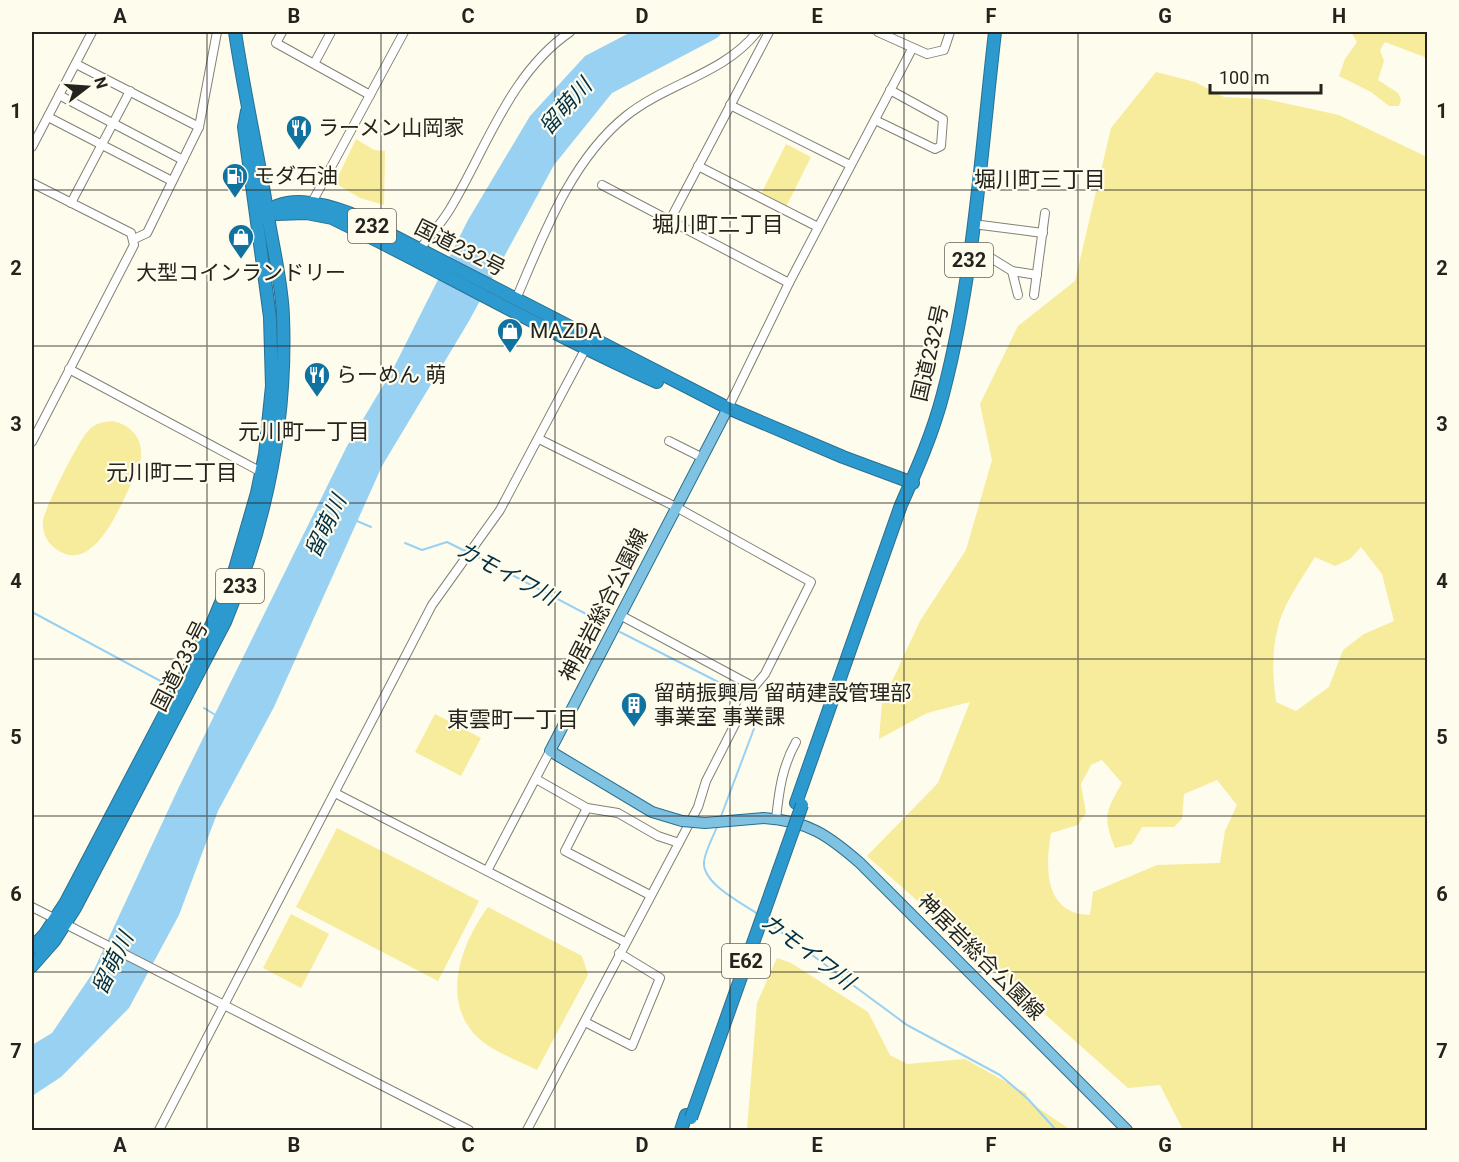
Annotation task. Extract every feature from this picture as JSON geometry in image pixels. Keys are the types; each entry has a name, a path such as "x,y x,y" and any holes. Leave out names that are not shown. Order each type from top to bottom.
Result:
{"highway":[{"name":"国道233号","path":"32,966 60,922 225,622 245,574 283,404 283,316 261,211 253,126 247,111 235,32"},
{"name":"国道232号","path":"261,211 309,208 322,203 348,213 425,257 508,298 588,345 710,405 728,408 913,483 943,394 969,255 995,32"},
{"path":"258,188 283,210 264,226"},
{"name":"E62","path":"681,1131 913,483"},
{"name":"国道233号","path":"32,948 60,922"},
{"name":"E62","path":"686,1131 688,1116"}],"main road":[{"name":"神居岩総合公園線","path":"728,408 550,751 652,812 682,821 705,823 776,819 802,823 831,838 860,863 1127,1131"}],"street":[{"path":"32,147 92,32"},
{"path":"134,239 147,233 199,127 217,32"},
{"path":"282,32 276,43 315,62 370,95"},
{"path":"315,62 331,32"},
{"path":"309,208 404,32"},
{"path":"425,257 515,88 538,59 570,32"},
{"path":"508,298 578,173 602,137 627,115 726,60 757,32"},
{"path":"670,220 769,32"},
{"path":"878,32 890,34 912,49 927,54 944,50 950,32"},
{"path":"728,408 789,283 912,49"},
{"path":"76,64 199,127"},
{"path":"875,120 935,149 941,146 943,119 890,90"},
{"path":"71,203 130,91"},
{"path":"59,95 183,160"},
{"path":"730,105 850,165"},
{"path":"48,117 172,181"},
{"path":"698,166 818,227"},
{"path":"32,183 131,232 134,239 134,245 32,442"},
{"path":"602,185 789,283"},
{"path":"1034,295 1044,213"},
{"path":"973,224 1043,233"},
{"path":"969,255 991,258 1012,271 1037,275"},
{"path":"1012,271 1018,296"},
{"path":"159,1131 432,605 500,510 588,345"},
{"path":"69,369 266,475"},
{"path":"527,1131 698,807 706,781 754,687 765,674 811,582 676,507 539,439"},
{"path":"669,441 701,458"},
{"path":"620,615 754,687"},
{"path":"776,819 779,783 787,757 796,742"},
{"path":"487,871 550,751"},
{"path":"536,779 587,808 618,813 658,836 679,843"},
{"path":"335,793 625,942"},
{"path":"587,808 565,851 650,895"},
{"path":"32,907 470,1131"},
{"path":"585,1022 632,1046 660,978 619,953"}],"shaded area":[{"path":"1351,32 1427,32 1427,58 1385,42 1380,50 1384,61 1378,80 1398,93 1401,99 1399,106 1389,106 1371,92 1339,76 1345,59 1357,42"},
{"path":"1156,72 1195,82 1224,97 1265,99 1339,115 1427,157 1427,1130 1183,1130 1160,1085 1128,1088 867,856 938,783 970,702 927,713 879,739 882,703 920,621 966,550 992,460 980,404 1018,326 1075,281 1111,128","holes":["1361,547 1382,574 1394,621 1364,634 1343,650 1329,687 1296,711 1276,702 1273,674 1274,646 1281,618 1289,600 1315,557 1335,566 1350,559","1102,760 1122,783 1109,808 1107,821 1115,848 1132,844 1142,827 1174,827 1182,819 1184,794 1217,780 1237,805 1225,831 1220,863 1157,865 1093,892 1090,915 1075,913 1064,907 1056,898 1051,886 1048,860 1051,833 1078,825 1086,813 1081,784 1091,765"]},
{"path":"356,139 374,150 385,151 384,205 360,198 335,183"},
{"path":"786,144 811,157 786,207 761,194"},
{"path":"113,421 128,427 137,438 141,451 139,467 108,529 97,543 84,552 71,555 56,549 48,540 43,525 45,514 84,437 96,425"},
{"path":"435,714 481,738 461,776 415,752"},
{"path":"337,828 479,901 438,981 296,907"},
{"path":"488,907 582,956 588,975 537,1070 502,1054 483,1042 469,1027 461,1011 457,993 462,957 469,939"},
{"path":"291,914 329,934 301,988 263,968"},
{"path":"777,958 791,963 868,1012 890,1055 907,1064 965,1059 1026,1093 1029,1102 1071,1130 747,1130 757,1003"}],"water":[{"name":"留萌川","path":"631,32 723,32 717,38 612,93 554,165 469,321 382,466 274,707 218,811 179,915 129,1008 61,1077 32,1096 32,1045 52,1033 92,974 178,789 347,446 393,369 468,220 530,116 585,56"}],"waterway":[{"name":"カモイワ川","path":"357,521 371,527"},
{"name":"カモイワ川","path":"405,543 422,550 447,542 467,552"},
{"name":"カモイワ川","path":"472,554 605,624"},
{"path":"32,612 166,684"},
{"name":"カモイワ川","path":"620,632 738,692"},
{"name":"カモイワ川","path":"720,819 758,718 755,706"},
{"path":"204,708 217,716"},
{"name":"カモイワ川","path":"717,827 706,853 705,870 717,886 759,915"},
{"name":"カモイワ川","path":"766,921 907,1025 1000,1075 1028,1099 1056,1130"}],"place":[{"name":"ラーメン山岡家","path":"299,151"},
{"name":"モダ石油","path":"235,199"},
{"name":"大型コインランドリー","path":"241,260"},
{"name":"MAZDA","path":"510,354"},
{"name":"らーめん 萌","path":"317,398"},
{"name":"留萌振興局 留萌建設管理部 事業室 事業課","path":"634,728"}],"district":[{"name":"堀川町三丁目","path":"1040,179"},
{"name":"堀川町二丁目","path":"718,224"},
{"name":"元川町一丁目","path":"304,431"},
{"name":"元川町二丁目","path":"172,472"},
{"name":"東雲町一丁目","path":"513,719"}]}
